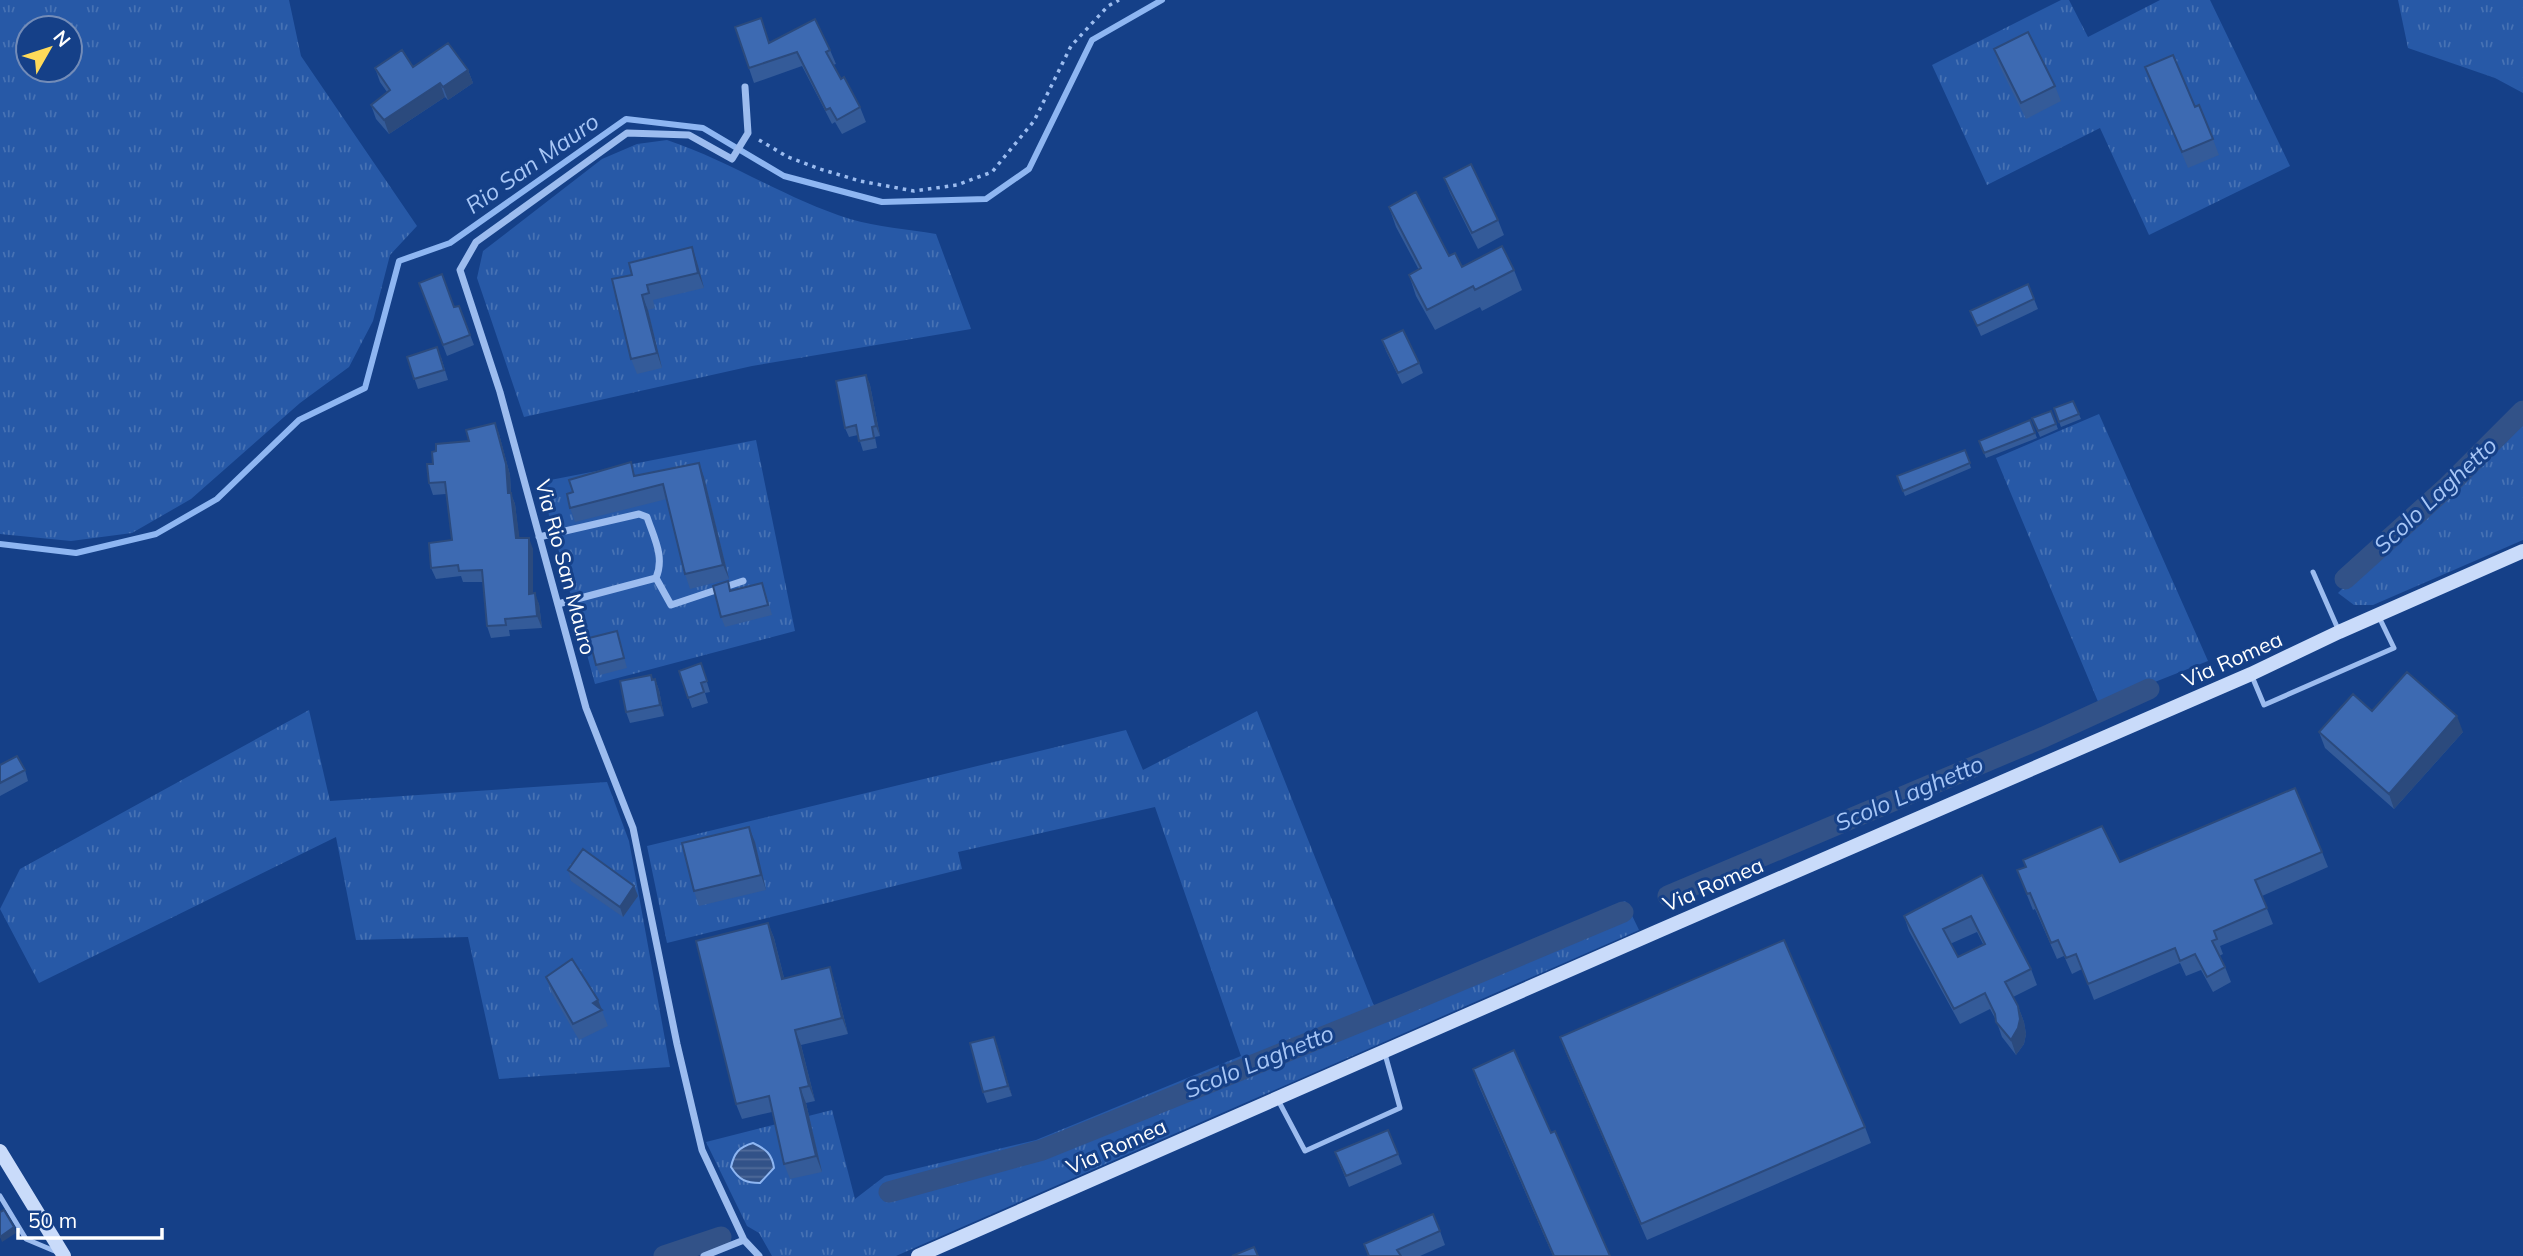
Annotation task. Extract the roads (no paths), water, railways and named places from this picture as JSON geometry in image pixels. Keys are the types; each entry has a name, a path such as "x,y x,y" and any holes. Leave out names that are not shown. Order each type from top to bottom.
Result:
{"main road":[{"name":"Via Romea","path":"918,1256 2251,674 2523,551"},
{"path":"0,1151 63,1255"}],"street":[{"name":"Via Rio San Mauro","path":"745,87 748,133 732,159 689,135 627,133 476,242 460,270 500,392 586,708 633,828 677,1044 702,1150 744,1240 759,1256"},
{"path":"539,537 639,514 647,517 659,555 661,566 656,578"},
{"path":"656,578 671,605 743,581"},
{"path":"558,604 656,578"},
{"path":"704,1256 744,1240"}],"lane":[{"path":"2313,572 2339,632"},
{"path":"2251,674 2264,705 2394,648 2378,615"},
{"path":"1277,1098 1306,1151 1400,1108 1384,1051"},
{"path":"0,1196 26,1239 63,1255"}],"waterway":[{"name":"Rio San Mauro","path":"0,544 76,553 156,534 217,499 299,420 365,388 399,261 450,243 626,119 703,128 784,176 882,202 986,199 1029,169 1092,40 1162,0"},
{"name":"Scolo Laghetto","path":"2345,579 2448,486 2523,411"},
{"name":"Scolo Laghetto","path":"1668,896 2044,737 2149,689"},
{"name":"Scolo Laghetto","path":"889,1192 1042,1150 1407,1003 1623,912"},
{"name":"Scolo Laghetto","path":"664,1256 721,1237"}]}
